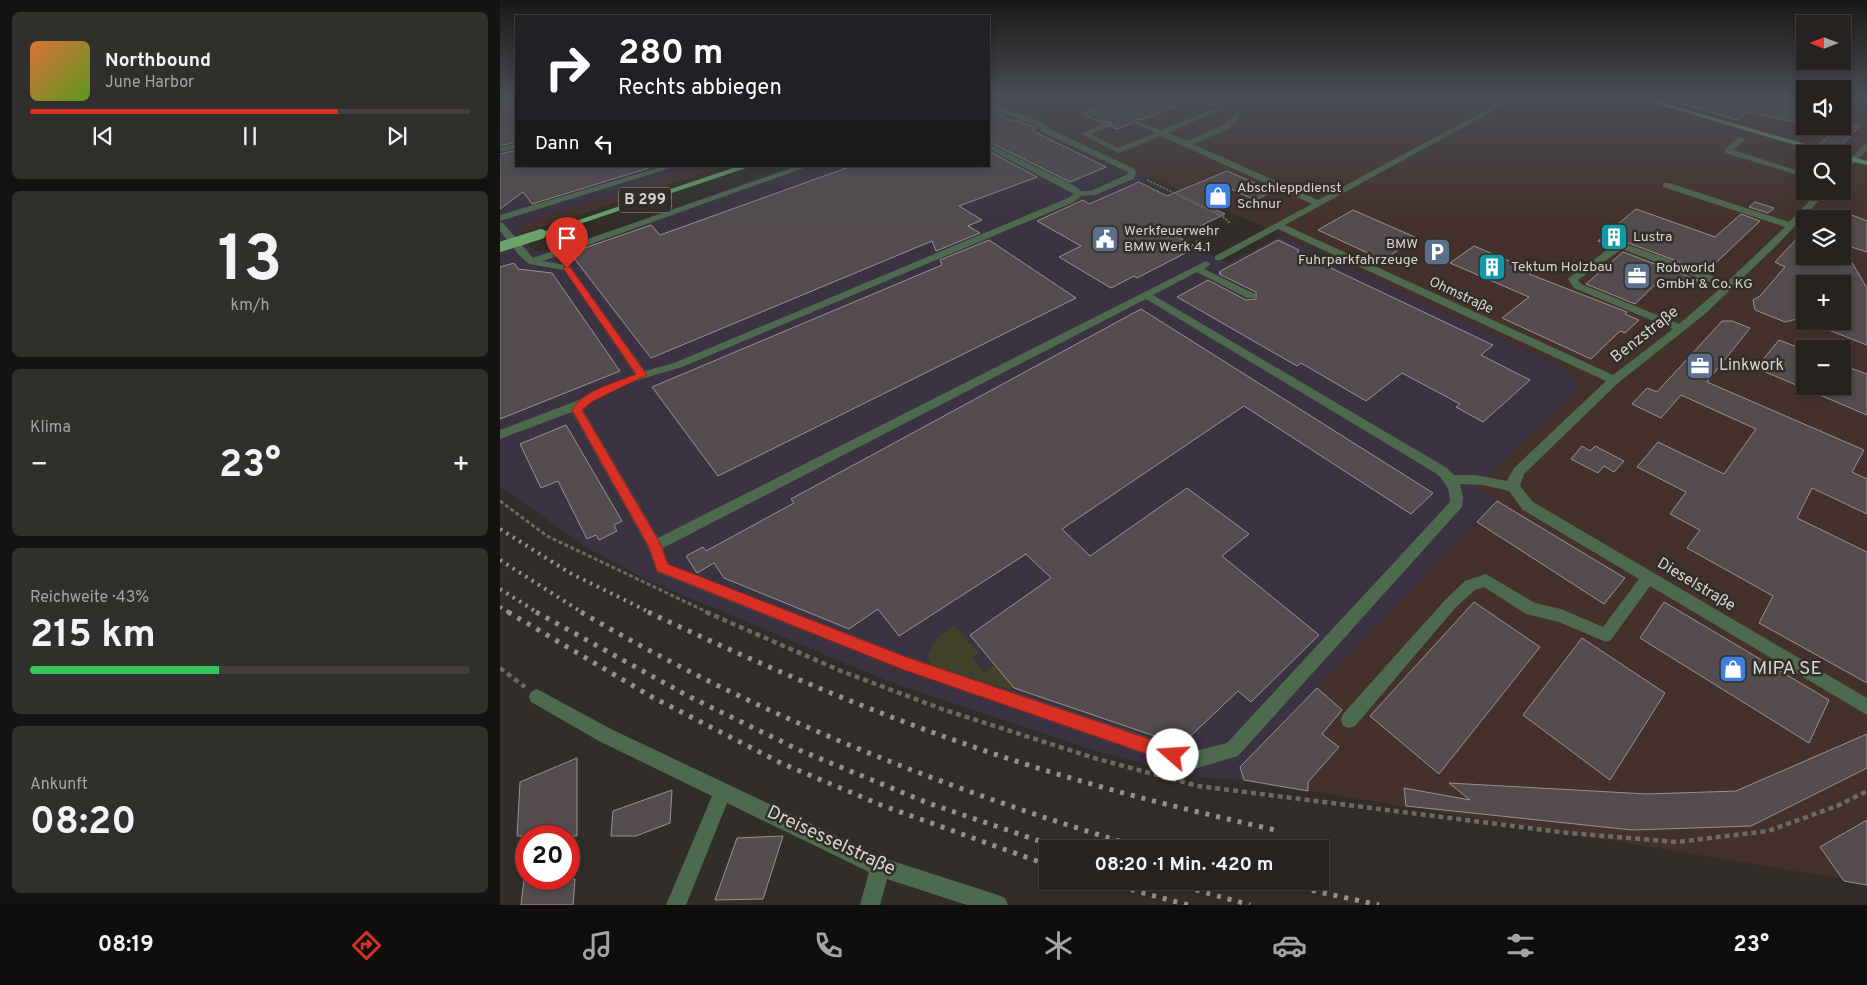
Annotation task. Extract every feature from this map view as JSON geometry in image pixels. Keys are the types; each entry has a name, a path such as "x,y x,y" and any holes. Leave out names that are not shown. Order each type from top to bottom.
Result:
{"main road":[{"path":"1776,137 1804,145"},
{"path":"1851,159 1867,163"},
{"name":"B 299","path":"500,247 745,167"}],"street":[{"path":"500,435 580,404 589,398 642,375 678,365 1071,200 1079,194 1092,193 1130,177 1132,171 1060,137"},
{"path":"1092,137 1118,150 1150,137"},
{"path":"1171,137 1320,204"},
{"path":"1186,144 1202,137"},
{"path":"1214,255 1279,226 1442,137"},
{"path":"1742,139 1728,151 1796,172"},
{"path":"500,150 515,146"},
{"path":"1851,165 1867,146"},
{"path":"990,147 1072,188 1079,194"},
{"path":"500,218 670,167"},
{"path":"532,262 803,167"},
{"path":"1666,185 1791,226"},
{"name":"Benzstraße","path":"1514,487 1514,479 1519,471 1614,380 1680,328 1729,286 1816,200"},
{"path":"500,225 522,253 532,262 567,268 642,375"},
{"name":"Ohmstraße","path":"1279,226 1614,380"},
{"path":"1680,328 1577,286 1573,279 1614,249 1622,246 1672,263 1729,286"},
{"path":"655,546 1202,266 1251,296"},
{"path":"580,404 577,410 655,546 662,568 904,663 1191,761 1232,750 1457,503 1457,491 1451,480 1442,471 1146,295"},
{"path":"1451,480 1464,478 1484,480 1514,487"},
{"name":"Dieselstraße","path":"1514,487 1528,506 1867,707"},
{"path":"1350,720 1470,585 1486,580 1531,609 1561,616 1606,635 1648,578"},
{"name":"Dreisesselstraße","path":"537,697 605,735 880,867 998,905"},
{"path":"676,905 723,791"},
{"path":"870,905 880,867"}],"path":[{"path":"1147,180 1222,216 1230,223"},
{"path":"1196,241 1214,255"},
{"path":"500,668 537,697"}],"shaded area":[{"path":"500,137 515,137 515,167 723,167 500,241"},
{"path":"500,137 515,137 515,167 703,167 541,217 526,224 519,231 531,248 538,252 553,251 791,167 990,167 990,137 1071,137 1151,177 1140,182 1214,219 1183,234 1193,240 1189,243 1228,263 1282,235 1560,366 1577,381 1580,388 1476,488 1497,501 1241,766 1244,780 1205,778 1098,752 888,681 649,581 588,548 500,487"},
{"path":"1071,137 1867,137 1867,883 1244,780 1240,767 1497,501 1476,488 1580,388 1578,381 1560,366 1282,235 1151,177"}],"green space":[{"path":"953,625 979,653 972,658 984,672 995,665 1014,688 1009,689 931,665 927,657 933,643"}],"building":[{"path":"500,137 515,137 515,142 500,146"},
{"path":"990,137 1046,137 1106,167 1070,182 990,142"},
{"path":"1827,137 1849,137 1842,145 1819,145"},
{"path":"515,150 515,167 649,168 532,204 523,192 500,209 500,154"},
{"path":"990,152 1037,177 959,206 982,220 968,226 980,233 936,251 932,241 651,358 570,253 651,225 660,235 849,167 990,167"},
{"path":"1227,171 1273,191 1255,200 1216,182 1206,205 1225,214 1178,237 1197,247 1137,278 1134,276 1111,288 1059,257 1081,246 1037,221 1083,200 1089,204 1139,182 1167,196"},
{"path":"1755,202 1774,208 1768,213 1749,207"},
{"path":"1636,209 1715,237 1741,214 1760,221 1706,272 1623,241 1610,245 1598,241"},
{"path":"1353,210 1417,238 1383,260 1318,230"},
{"path":"1851,215 1867,221 1867,252 1851,247"},
{"path":"989,240 1076,298 718,476 652,387 942,265 940,260"},
{"path":"1278,240 1299,250 1297,252 1493,345 1481,355 1530,380 1483,422 1456,407 1460,404 1402,373 1366,401 1301,363 1297,366 1177,297 1208,280 1246,300 1256,299 1256,292 1219,274 1221,273 1219,272"},
{"path":"1796,240 1796,265 1851,265 1851,261 1867,288 1867,345 1829,330 1851,330 1851,275 1796,275 1796,319 1785,322 1755,310 1753,300 1760,296 1785,267 1775,262"},
{"path":"1474,246 1533,271 1529,274 1627,312 1625,314 1639,320 1625,333 1620,331 1591,359 1502,318 1529,297 1450,263"},
{"path":"1623,252 1698,280 1690,289 1662,278 1635,304 1586,284"},
{"path":"514,263 518,269 552,273 620,371 500,419 500,267"},
{"path":"1141,309 1433,493 1411,514 1244,406 1062,529 1090,556 1187,488 1249,534 1222,556 1319,635 1251,702 1238,691 1181,745 1014,688 970,635 1051,578 1026,554 899,636 878,609 849,629 724,578 714,563 697,573 686,556 703,547 706,551 794,503 791,499"},
{"path":"1722,321 1732,321 1750,328 1707,382 1864,450 1852,472 1867,479 1867,514 1812,488 1797,518 1867,552 1867,683 1759,623 1773,596 1687,548 1700,530 1670,514 1686,492 1637,467 1658,442 1724,474 1756,429 1681,395 1661,418 1632,404 1647,388 1657,392"},
{"path":"1779,340 1796,347 1796,385 1756,368"},
{"path":"1851,368 1867,374 1867,415 1820,395 1851,395"},
{"path":"566,425 622,521 614,525 617,531 599,540 596,535 587,539 558,481 541,488 520,444"},
{"path":"1582,446 1590,451 1595,446 1624,461 1614,472 1604,466 1598,473 1571,459"},
{"path":"1497,501 1625,578 1604,604 1477,522"},
{"path":"1474,602 1540,647 1439,774 1370,716"},
{"name":"MIPA SE","path":"1664,602 1829,700 1809,743 1640,638"},
{"path":"1582,638 1665,693 1610,780 1523,715"},
{"path":"1317,688 1342,710 1322,734 1339,747 1308,782 1308,791 1244,780 1240,767"},
{"path":"1867,734 1867,768 1751,826 1632,830 1406,806 1404,788 1470,800 1449,783 1647,794 1736,791"},
{"path":"577,758 577,825 518,825 520,782"},
{"path":"672,790 670,823 636,836 611,836 613,811"},
{"path":"1867,820 1867,885 1844,881 1820,847"},
{"path":"783,836 763,899 715,900 737,838"},
{"path":"523,890 574,890 573,905 521,905"}],"railway":[{"path":"500,529 570,573 651,613"},
{"path":"500,560 583,613"},
{"path":"500,589 538,613"},
{"path":"500,607 510,613"},
{"path":"508,612 652,697 783,764 881,805 1039,862"},
{"path":"536,612 688,696 799,750 928,803 1039,841"},
{"path":"581,612 648,650 716,685 856,748 999,802 1117,840"},
{"path":"648,612 807,683 970,746 1105,788 1275,830"},
{"path":"1132,890 1188,905"},
{"path":"1196,890 1250,905"},
{"path":"1310,890 1379,905"}],"place":[{"name":"Abschleppdienst Schnur","path":"1218,196"},
{"name":"Lustra","path":"1614,237"},
{"name":"Werkfeuerwehr BMW Werk 4.1","path":"1105,239"},
{"name":"BMW Fuhrparkfahrzeuge","path":"1437,252"},
{"name":"Tektum Holzbau","path":"1492,267"},
{"name":"Robworld GmbH & Co. KG","path":"1637,276"},
{"name":"Linkwork","path":"1700,366"},
{"name":"MIPA SE","path":"1733,669"}],"route":[{"path":"567,268 642,375 589,398 580,404 577,410 655,546 662,568 904,663 1173,755"}]}
